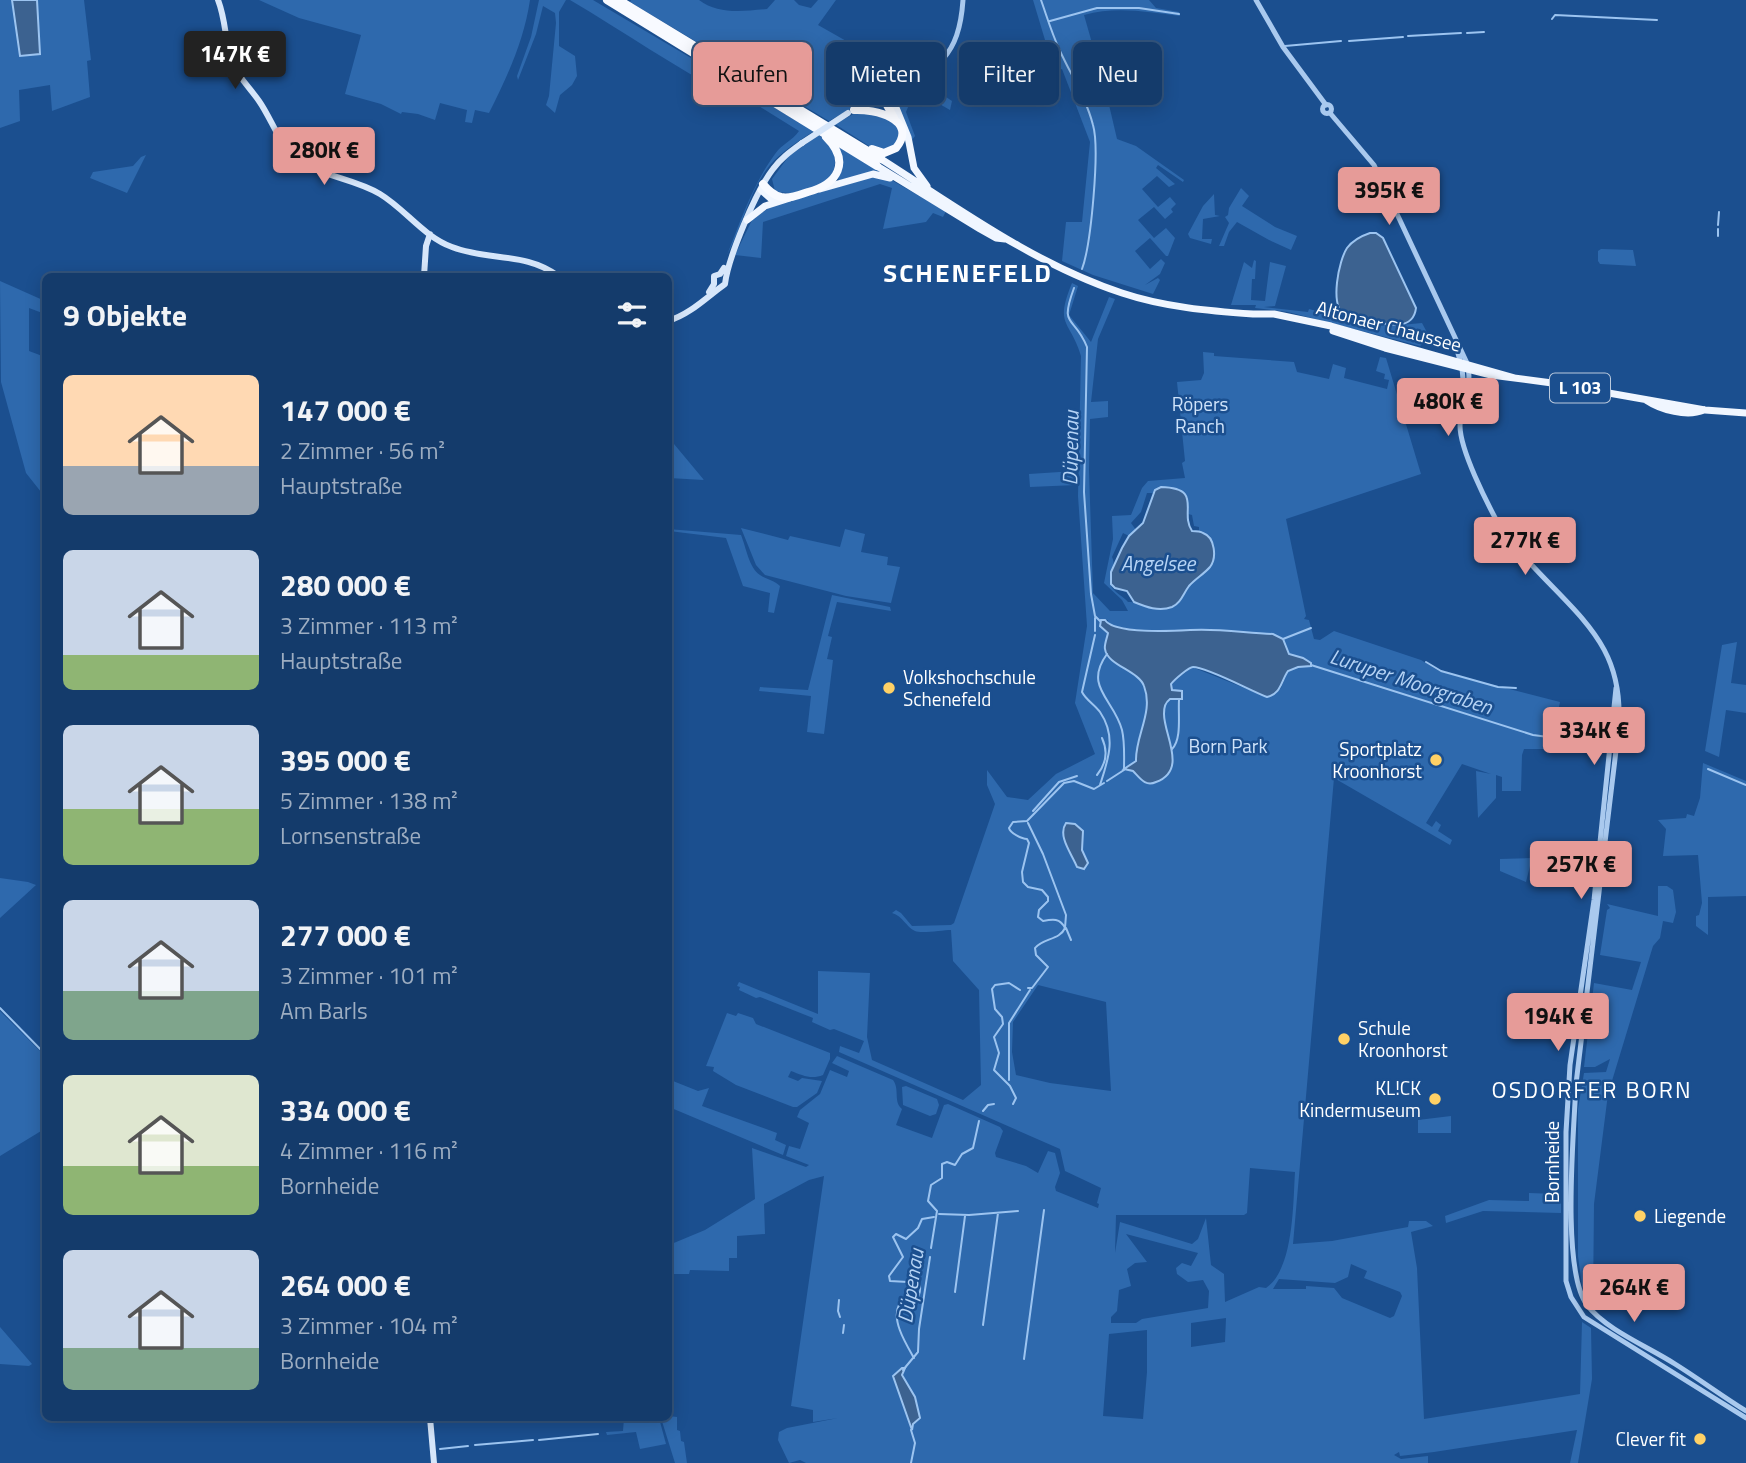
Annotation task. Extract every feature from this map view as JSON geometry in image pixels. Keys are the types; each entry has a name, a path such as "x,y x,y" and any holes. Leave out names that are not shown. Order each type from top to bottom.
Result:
{"highway":[{"name":"L 103","path":"607,0 809,123 879,162"},
{"name":"L 103","path":"619,0 856,144 879,162"},
{"path":"856,144 878,152 894,150 900,143 902,134 887,105"},
{"path":"851,111 876,111 895,120"},
{"path":"762,187 778,196 794,197 816,190 832,180 839,168 839,161 832,144 809,123"}],"main road":[{"path":"218,0 234,66 263,107 284,145 298,160 374,191 448,246 468,252 523,260 538,264 553,273"},
{"path":"672,319 705,299 715,286 725,284 722,275 762,187 780,160 802,143 864,105"},
{"path":"893,105 908,137 914,168 932,191"},
{"name":"L 103","path":"879,162 932,191"},
{"name":"L 103","path":"879,162 910,186"},
{"path":"816,190 873,174 887,176 910,186"},
{"name":"Altonaer Chaussee","path":"910,186 996,238 1006,239"},
{"path":"762,187 770,198 779,201"},
{"name":"Altonaer Chaussee","path":"932,191 1006,239 1076,276 1124,294 1183,307 1263,313 1315,322 1464,366 1515,377 1663,405 1746,413"},
{"path":"747,220 762,208 794,197"},
{"path":"424,273 429,234"},
{"path":"715,286 714,276 722,275"},
{"name":"Altonaer Chaussee","path":"1464,366 1480,373 1515,377"},
{"path":"430,1421 435,1463"}],"street":[{"path":"945,57 959,33 963,0"},
{"path":"1256,0 1280,43 1326,105 1324,112 1330,113 1374,165 1453,336 1470,380"},
{"path":"1464,366 1460,428 1469,460 1499,524 1513,545 1596,636 1613,664 1615,732"},
{"path":"1464,396 1470,380 1480,373"},
{"name":"Bornheide","path":"1615,732 1570,1065 1565,1271 1571,1297 1584,1317 1746,1418"},
{"name":"Bornheide","path":"1615,732 1600,901 1579,1055 1572,1137 1573,1248 1580,1292 1597,1315 1746,1411"},
{"path":"1604,800 1607,819"},
{"path":"1575,1035 1579,1055"},
{"path":"1567,1140 1573,1165"},
{"path":"1565,1271 1571,1268 1576,1271"}],"green space":[{"path":"0,0 12,0 20,56 40,54 37,0 84,0 91,60 87,61 90,97 52,111 50,85 19,90 20,121 0,128"},
{"path":"259,0 530,0 519,44 502,86 489,113 475,110 472,123 465,122 467,110 440,103 435,120 418,114 401,114 381,104 345,94 361,35 299,18"},
{"path":"539,0 566,0 559,12 559,46 575,56 577,76 572,85 560,95 555,113 546,105 549,96 555,13 543,6 536,34 518,80 517,76 531,37"},
{"path":"570,0 593,0 693,59 693,75"},
{"path":"699,0 715,8 740,11 767,9 775,0 794,0 799,5 811,8 818,0 836,0 818,25 848,42 826,42 826,105 858,105 829,121 802,105 812,105 812,42 697,42 630,2"},
{"path":"1033,0 1149,0 1156,8 1179,12 1180,16 1120,10 1084,15 1092,42 1073,42 1073,98 1062,69 1059,69 1059,42 1046,42"},
{"path":"945,96 952,101 950,110 941,105 945,105"},
{"path":"757,105 770,105 814,131 791,146 770,165 751,197 727,255 748,203 760,178 778,151 799,131"},
{"path":"898,105 909,105 906,112 915,136 912,140"},
{"path":"1076,105 1109,105 1117,139 1136,146 1184,180 1183,182 1158,165 1156,168 1175,184 1169,187 1157,176 1142,189 1158,207 1170,197 1176,204 1171,209 1173,212 1165,219 1154,207 1138,220 1154,238 1166,228 1175,238 1168,256 1150,238 1135,251 1150,269 1161,259 1165,263 1160,274 1145,285 1158,278 1160,280 1153,294 1093,275 1062,261 1066,222 1082,222 1090,142"},
{"path":"857,112 878,113 899,128 898,142 888,151 869,146 835,124"},
{"path":"819,135 831,148 835,160 833,171 826,180 803,192 775,191 772,179 789,156"},
{"path":"834,144 888,175 839,181 842,168"},
{"path":"146,155 127,193 90,178 93,172 133,166"},
{"path":"869,177 893,181 946,211 943,217 933,213 926,222 883,229 892,188 880,184 763,222 761,258 735,255 752,220 770,207"},
{"path":"1241,188 1249,196 1242,206 1275,227 1297,236 1291,250 1237,222 1229,232 1224,246 1219,246 1229,223 1225,217"},
{"path":"1214,194 1215,215 1220,216 1203,219 1202,239 1212,239 1211,244 1190,238 1188,234 1203,206"},
{"path":"1633,250 1636,266 1600,264 1598,251"},
{"path":"1254,260 1255,279 1252,279 1251,300 1265,301 1270,262 1286,266 1275,306 1264,307 1308,312 1309,309 1389,326 1422,323 1430,338 1420,346 1288,312 1255,308 1256,305 1231,305 1244,262 1252,268"},
{"path":"0,281 42,300 42,313 29,308 29,351 42,356 42,493 26,473 1,382"},
{"path":"1072,283 1078,286 1069,315 1091,342 1109,297 1115,299 1098,339 1091,402 1108,401 1108,417 1090,419 1089,470 1093,593 1110,611 1128,611 1122,600 1104,583 1113,539 1112,516 1131,515 1142,488 1148,481 1185,478 1177,382 1201,380 1204,373 1203,352 1214,353 1214,356 1294,362 1297,372 1329,379 1333,364 1346,368 1344,378 1387,389 1389,380 1384,379 1385,374 1376,371 1380,357 1386,358 1421,474 1286,519 1306,616 1304,619 1309,620 1314,639 1320,640 1334,631 1421,660 1439,671 1560,702 1554,732 1559,742 1558,749 1524,749 1521,791 1502,791 1502,777 1496,775 1496,798 1478,818 1476,771 1491,774 1462,764 1426,823 1432,827 1436,821 1441,825 1438,831 1452,840 1450,845 1334,778 1293,1244 1332,1241 1408,1227 1409,1221 1426,1221 1433,1226 1411,1232 1417,1268 1424,1419 1580,1394 1582,1322 1591,1328 1592,1379 1578,1463 1570,1463 1577,1430 1434,1452 1400,1456 1399,1452 1394,1455 1401,1459 1428,1456 1428,1463 806,1463 800,1460 789,1463 778,1440 779,1432 838,1418 813,1422 813,1410 791,1406 824,1176 809,1180 764,1204 765,1234 737,1236 737,1258 729,1258 729,1271 690,1270 689,1274 672,1274 672,1244 705,1230 755,1199 752,1148 806,1167 809,1165 786,1156 789,1146 800,1149 809,1123 797,1117 800,1110 820,1094 830,1070 847,1077 849,1071 832,1063 837,1056 893,1080 902,1109 896,1125 932,1138 944,1105 948,1104 1000,1127 1003,1131 996,1157 1026,1166 1038,1173 1048,1151 1055,1153 1060,1173 1056,1191 1098,1208 1101,1188 1065,1171 1060,1149 839,1052 840,1046 859,1053 864,1041 812,1022 813,1018 760,997 756,998 739,990 740,987 737,986 739,982 818,1014 818,971 870,973 867,1037 872,1060 963,1100 981,1085 979,990 953,961 951,930 918,932 892,913 896,910 901,913 912,926 954,923 995,804 987,785 987,770 1007,797 1028,800 1056,774 1095,754 1075,703 1087,626 1078,496 1081,356 1066,322 1064,308","holes":["1155,490 1189,508 1188,514 1192,515 1194,526 1204,533 1212,565 1173,605 1163,609 1128,602 1112,588 1110,582 1114,564 1112,557 1123,533 1129,536 1136,530 1131,523 1141,512 1147,493 1154,493","1101,620 1108,620 1107,624 1111,626 1153,632 1191,629 1269,634 1283,639 1289,654 1303,658 1310,666 1288,671 1281,688 1267,697 1192,667 1171,684 1172,690 1179,690 1179,700 1170,699 1164,714 1171,749 1171,765 1167,773 1152,784 1142,780 1133,771 1124,769 1136,761 1146,696 1138,677 1108,655 1108,634","1038,985 1106,1002 1111,1091 1050,1083 1016,1075 1012,1052 1013,1022","1250,1168 1295,1172 1290,1234 1282,1266 1266,1288 1259,1287 1225,1302 1224,1274 1211,1265 1206,1218 1198,1239 1192,1244 1120,1222 1115,1253 1116,1215 1247,1213","1126,1234 1198,1253 1191,1266 1182,1263 1176,1268 1177,1274 1188,1282 1203,1280 1209,1291 1208,1308 1142,1319 1136,1323 1111,1323 1111,1317 1117,1311 1119,1290 1131,1286 1127,1269 1135,1263 1147,1262","1351,1264 1367,1271 1364,1278 1400,1292 1402,1296 1394,1316 1390,1318 1342,1298 1334,1288 1306,1286 1306,1289 1273,1289 1279,1279 1335,1283 1348,1277","1226,1318 1225,1342 1191,1347 1191,1323","1147,1330 1143,1419 1103,1416 1109,1334","904,1369 903,1377 912,1391 920,1418 913,1424 912,1430 894,1379"]},
{"path":"672,442 704,480 672,478"},
{"path":"1075,471 1076,485 1030,487 1029,474"},
{"path":"741,528 788,540 790,536 840,547 845,529 865,534 861,552 888,557 887,565 900,567 891,603 846,596 765,575 756,565"},
{"path":"672,529 741,535 756,572 780,586 774,613 768,612 770,593 743,586 726,538"},
{"path":"832,595 890,607 891,611 837,602 828,636 832,637 827,659 833,660 824,734 807,732 811,696 759,691 760,687 808,690"},
{"path":"1737,642 1731,683 1746,685 1746,713 1726,710 1719,757 1705,751 1722,645"},
{"path":"1703,763 1746,781 1746,896 1708,897 1708,935 1696,926 1696,916 1699,915 1702,903 1698,855 1663,856 1666,829 1658,820 1686,818 1687,814 1694,816 1700,798"},
{"path":"1532,858 1526,882 1500,871 1500,859"},
{"path":"0,878 36,885 0,918"},
{"path":"1658,886 1667,886 1673,890 1676,912 1673,923 1663,921 1660,938 1653,946 1608,1094 1594,1204 1593,1305 1582,1286 1578,1256 1578,1109 1584,1073 1606,1072 1610,1059 1595,1067 1584,1067 1594,983 1632,990 1641,962 1600,955 1607,910 1610,908 1607,904 1658,916"},
{"path":"0,1011 42,1053 42,1130 0,1156"},
{"path":"727,1013 753,1018 756,1024 830,1053 823,1075 811,1077 791,1071 788,1077 798,1081 802,1078 822,1081 817,1093 793,1107 736,1085 713,1071 714,1067 706,1066"},
{"path":"672,1081 698,1091 709,1088 702,1106 777,1133 775,1140 786,1145 783,1155 672,1108"},
{"path":"906,1086 937,1099 939,1105 936,1114 930,1116 903,1105 902,1087"},
{"path":"1451,1116 1451,1133 1418,1133 1418,1120"},
{"path":"1529,1193 1556,1194 1556,1201 1561,1202 1561,1213 1483,1211 1446,1223 1445,1216 1489,1200 1529,1201"},
{"path":"0,1327 32,1364 0,1364"},
{"path":"672,1416 677,1417 677,1430 684,1442 687,1463 675,1463 662,1421 672,1421"},
{"path":"624,1421 660,1421 666,1444 640,1449 636,1432 607,1435 606,1432 623,1431"}],"water":[{"path":"12,0 37,0 40,54 20,56"},
{"path":"1370,233 1376,233 1383,238 1416,308 1414,316 1404,324 1389,325 1352,318 1340,310 1337,302 1337,283 1344,254 1355,241"},
{"name":"Angelsee","path":"1161,487 1174,488 1186,496 1192,531 1207,535 1214,553 1210,567 1189,586 1178,603 1172,607 1157,609 1134,602 1127,591 1115,588 1111,584 1111,572 1129,536 1143,523 1155,490"},
{"path":"1101,620 1131,630 1211,630 1273,634 1283,639 1289,654 1303,658 1311,663 1311,666 1288,671 1278,690 1267,697 1200,668 1193,667 1185,671 1171,684 1172,690 1182,691 1182,699 1170,699 1164,709 1172,752 1171,769 1166,777 1149,783 1133,771 1124,769 1136,761 1146,715 1144,686 1136,676 1107,655 1105,647 1108,633 1100,626"},
{"path":"1066,823 1075,824 1083,831 1082,850 1088,863 1084,869 1077,867 1066,845 1063,834"},
{"path":"905,1368 902,1375 915,1397 920,1418 913,1424 912,1430 893,1376"}],"waterway":[{"name":"Düpenau","path":"1041,0 1057,45 1086,105 1095,137 1094,197 1082,269"},
{"path":"1050,21 1097,8 1139,8 1179,14"},
{"path":"1552,19 1555,15 1657,20"},
{"path":"1467,33 1484,32"},
{"path":"1408,36 1461,33"},
{"path":"1349,41 1403,37"},
{"path":"1285,46 1341,41"},
{"path":"1718,225 1719,212"},
{"path":"1718,229 1718,236"},
{"name":"Düpenau","path":"1074,288 1068,316 1087,347 1084,492 1091,594 1095,616 1100,621"},
{"name":"Düpenau","path":"1095,618 1095,631"},
{"path":"1283,639 1311,628"},
{"name":"Düpenau","path":"1095,635 1082,692 1100,712 1110,739 1100,785"},
{"path":"1107,654 1100,665 1099,684 1122,730 1124,770"},
{"path":"1426,662 1441,671 1498,687 1516,688"},
{"name":"Luruper Moorgraben","path":"1311,665 1533,735 1586,742"},
{"path":"1172,749 1178,733 1179,700"},
{"name":"Düpenau","path":"1097,775 1105,757 1102,738"},
{"name":"Luruper Moorgraben","path":"1708,769 1746,785"},
{"name":"Düpenau","path":"1107,781 1124,770"},
{"name":"Düpenau","path":"1033,811 1059,782 1077,776"},
{"name":"Düpenau","path":"1028,988 1032,988 1048,967 1036,955 1035,948 1059,935 1065,928 1058,921 1043,921 1038,917 1039,910 1048,901 1048,897 1042,890 1028,887 1023,882 1022,872 1029,843 1009,828 1013,822 1027,821 1064,783 1074,781 1094,789 1104,783"},
{"path":"1028,823 1066,915 1065,928"},
{"path":"1066,928 1071,940"},
{"name":"Düpenau","path":"1013,1104 1016,1098 1010,1086 994,1070 999,1053 994,1037 1003,1024 1002,1017 995,1009 992,989 995,985 1009,983 1020,990"},
{"path":"1009,1080 1009,1023 1030,990"},
{"path":"0,1008 42,1051"},
{"name":"Düpenau","path":"983,1111 988,1105 994,1104"},
{"name":"Düpenau","path":"931,1248 937,1211 928,1201 931,1185 942,1178 942,1164 947,1162 955,1165 962,1154 973,1148 979,1121"},
{"path":"1024,1359 1044,1210"},
{"path":"939,1214 969,1215 1018,1211"},
{"path":"983,1325 998,1213"},
{"path":"955,1292 965,1216"},
{"name":"Düpenau","path":"914,1358 900,1332 897,1311 899,1305 915,1303 920,1285 917,1279 908,1282 890,1281 889,1276 903,1257 893,1237 896,1234 906,1239 918,1228 922,1219 934,1217"},
{"name":"Düpenau","path":"903,1370 918,1352 930,1257"},
{"path":"839,1300 840,1317"},
{"path":"843,1333 844,1325"},
{"name":"Düpenau","path":"911,1430 915,1443 911,1463"},
{"path":"539,1440 598,1434"},
{"path":"475,1445 533,1440"},
{"path":"440,1449 468,1446"}],"place":[{"name":"Volkshochschule Schenefeld","path":"889,688"},
{"name":"Sportplatz Kroonhorst","path":"1436,760"},
{"name":"Schule Kroonhorst","path":"1344,1039"},
{"name":"KL!CK Kindermuseum","path":"1435,1099"},
{"name":"Liegende","path":"1640,1216"},
{"name":"Clever fit","path":"1700,1439"}],"district":[{"name":"SCHENEFELD","path":"968,273"},
{"name":"OSDORFER BORN","path":"1592,1090"}],"park label":[{"name":"Röpers Ranch","path":"1200,415"},
{"name":"Born Park","path":"1228,746"}]}
